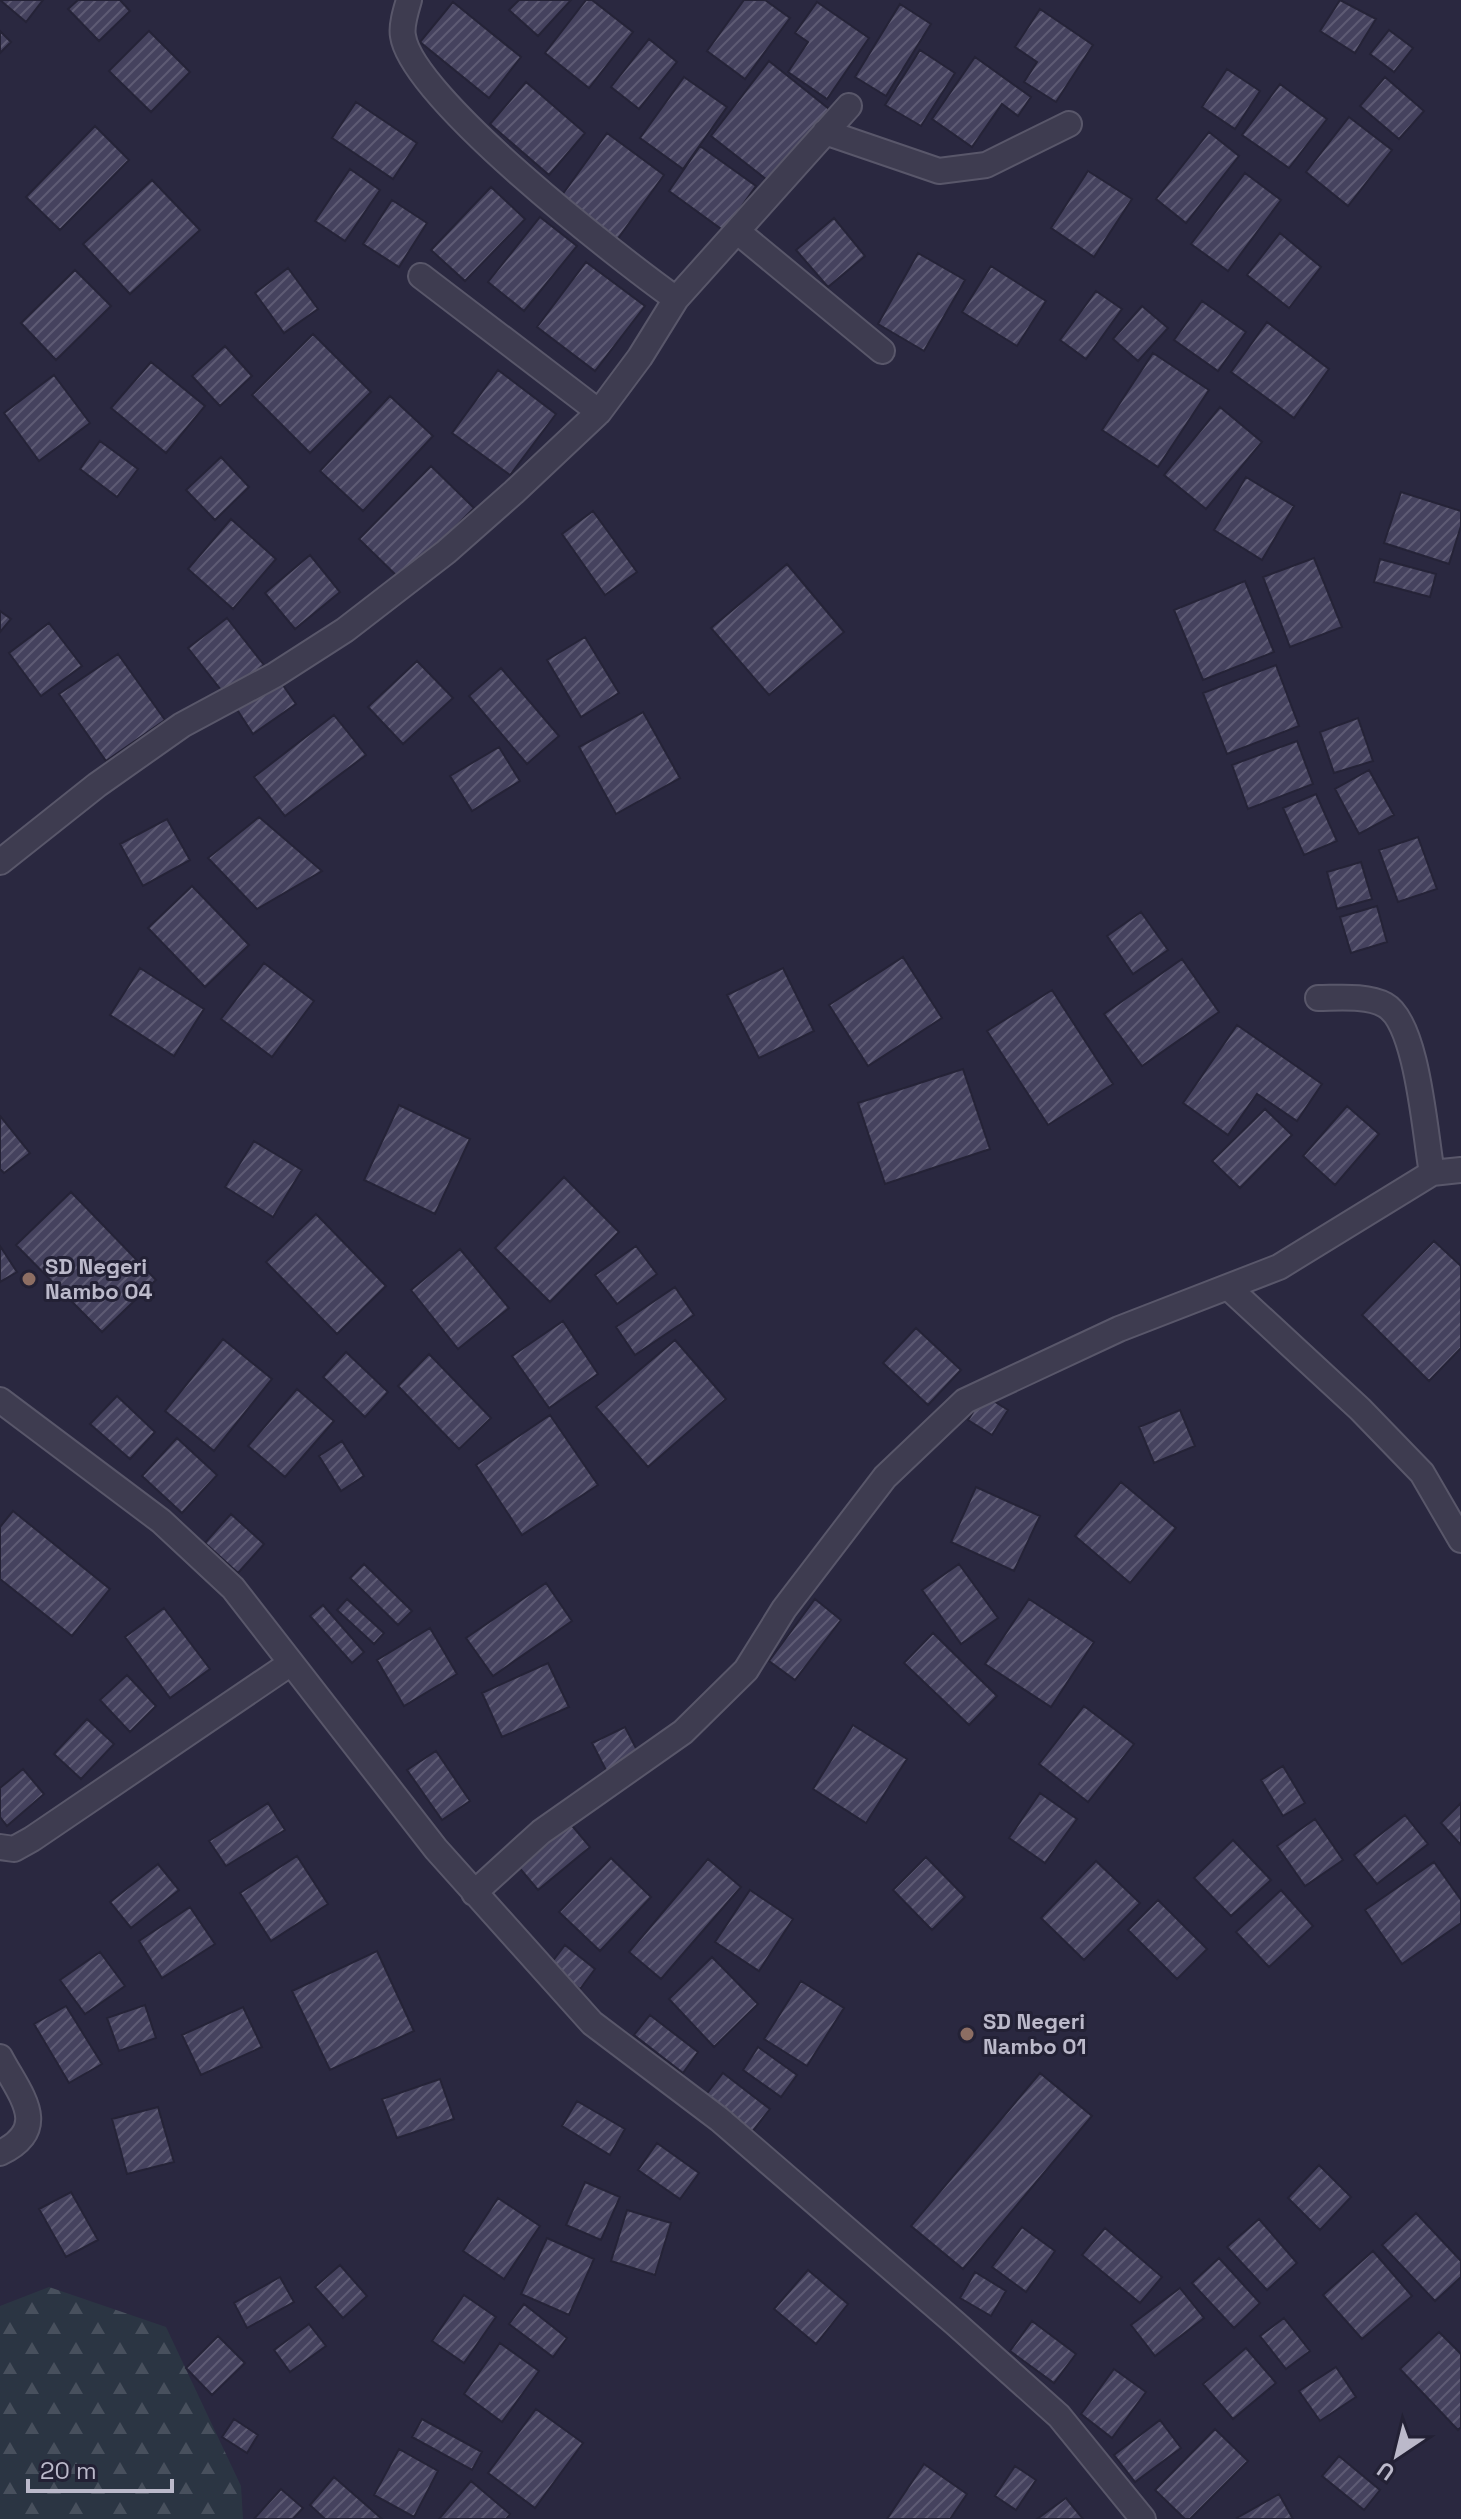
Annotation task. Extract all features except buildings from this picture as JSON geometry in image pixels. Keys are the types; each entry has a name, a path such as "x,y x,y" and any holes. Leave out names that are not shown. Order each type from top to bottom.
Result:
{"street":[{"path":"409,0 403,37 421,76 582,229 676,299"},
{"path":"0,862 97,785 182,725 275,675 345,630 446,552 599,412 676,299 849,106"},
{"path":"825,132 939,171 986,165 1069,124"},
{"path":"738,232 882,351"},
{"path":"421,276 599,412"},
{"path":"1318,998 1356,999 1386,1006 1406,1031 1418,1078 1420,1113 1432,1173"},
{"path":"474,1893 541,1832 683,1732 746,1670 784,1609 885,1477 965,1401 1119,1329 1279,1267 1432,1173 1461,1170"},
{"path":"1229,1288 1360,1409 1422,1473 1461,1540"},
{"path":"0,1400 161,1521 233,1588 474,1893 592,2023 719,2119 1059,2416 1143,2519"},
{"path":"0,1847 14,1849 32,1839 291,1663"},
{"path":"0,2057 28,2111 30,2128 21,2142 0,2153"}],"green space":[{"path":"49,2287 166,2327 241,2486 243,2519 0,2519 0,2306"}],"place":[{"name":"SD Negeri Nambo 04","path":"29,1279"},
{"name":"SD Negeri Nambo 01","path":"967,2034"}]}
